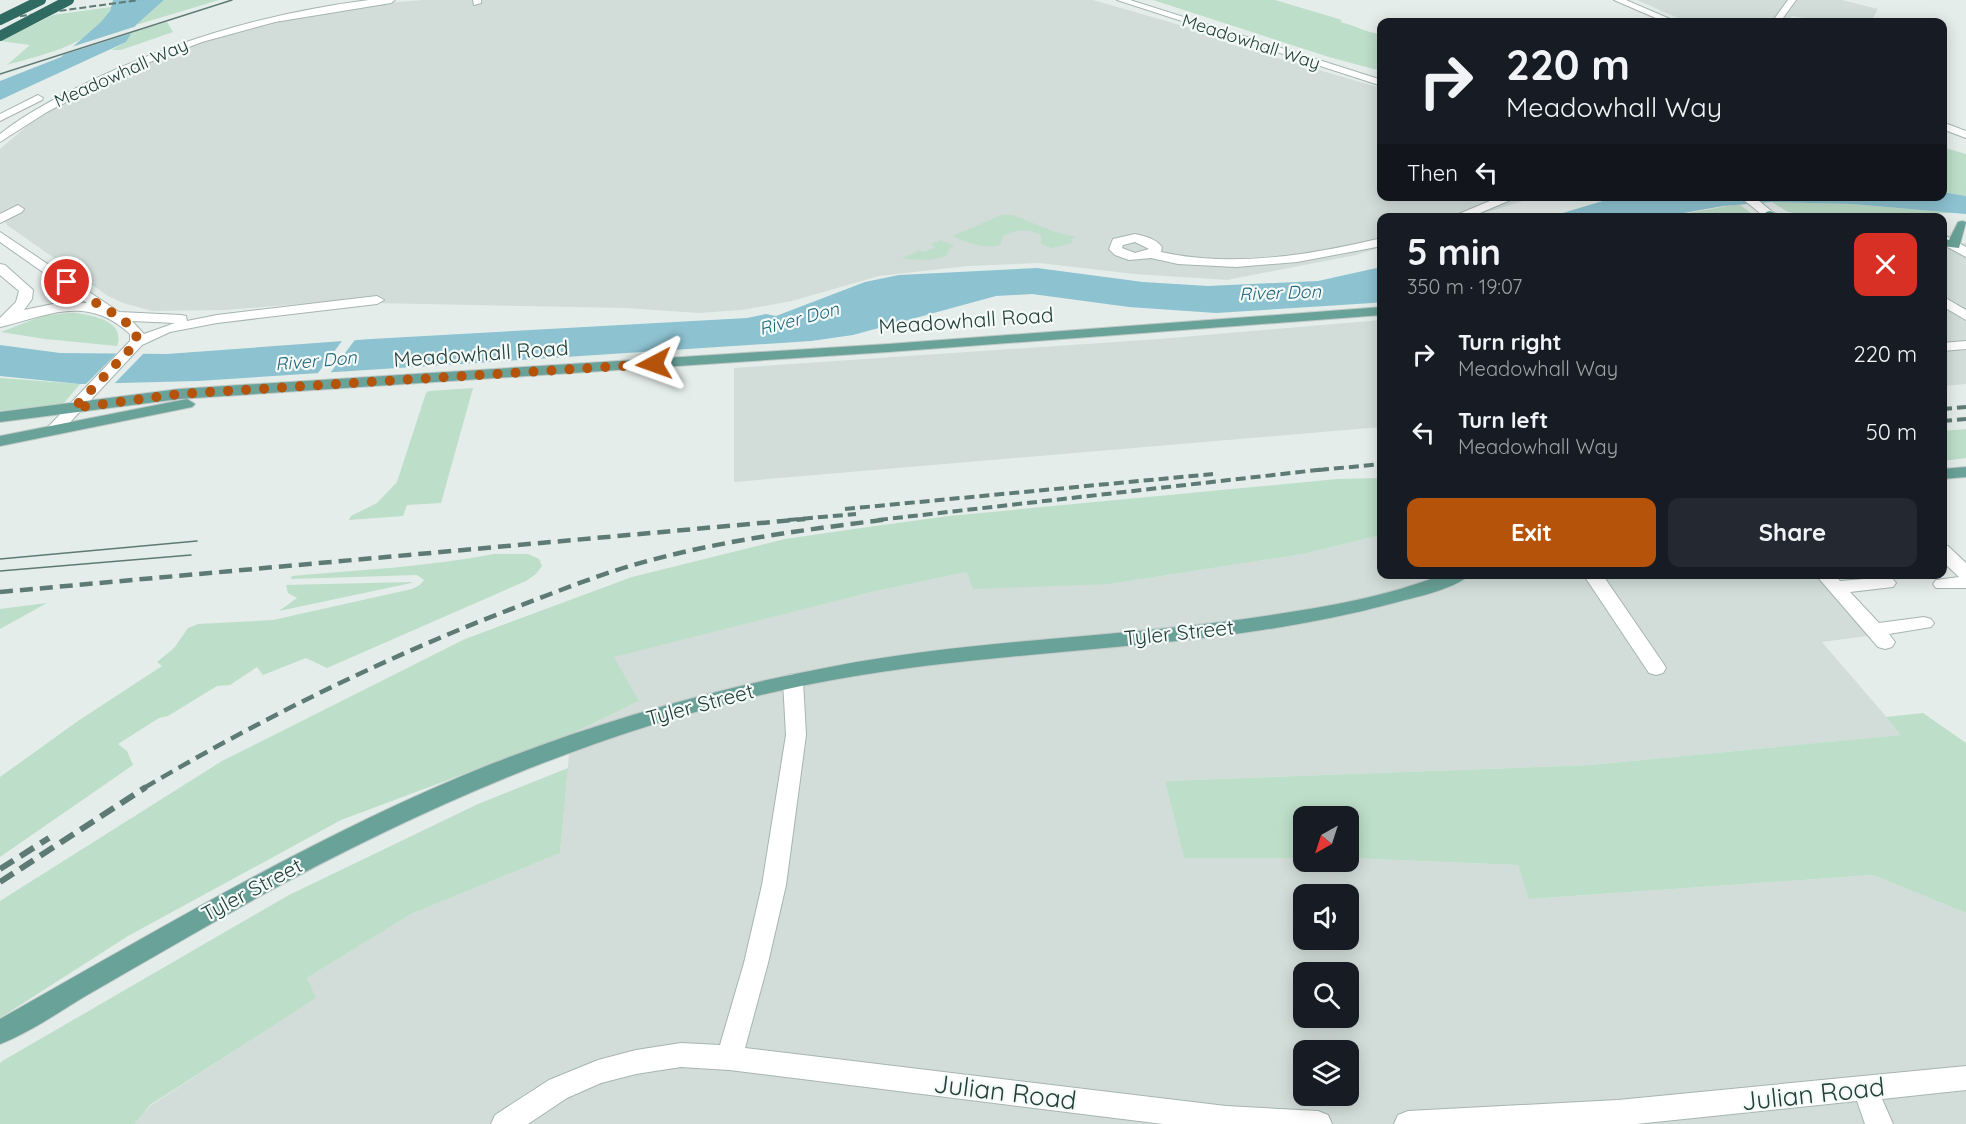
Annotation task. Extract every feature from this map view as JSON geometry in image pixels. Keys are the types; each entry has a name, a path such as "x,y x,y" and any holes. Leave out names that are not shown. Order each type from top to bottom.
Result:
{"highway":[{"path":"0,22 41,0"},
{"path":"0,22 47,0"},
{"path":"0,34 63,0"},
{"path":"0,34 69,0"}],"main road":[{"path":"1947,222 1965,224"},
{"path":"1947,226 1965,224"},
{"path":"1947,241 1965,224"},
{"name":"Meadowhall Road","path":"0,417 179,394 888,348 1377,311"},
{"name":"Meadowhall Road","path":"0,441 265,389"},
{"path":"1947,474 1966,472"},
{"name":"Tyler Street","path":"0,1032 260,884 430,801 498,771 699,702 880,664 1251,626 1385,600 1450,579"}],"street":[{"name":"Meadowhall Way","path":"0,139 20,123 86,83 138,62 183,44 347,0"},
{"name":"Meadowhall Way","path":"100,68 196,33 337,7 391,0"},
{"name":"Meadowhall Way","path":"1121,0 1211,30 1226,31 1377,75"},
{"name":"Meadowhall Way","path":"1142,0 1226,31 1377,81"},
{"path":"1618,0 1662,18"},
{"path":"1779,18 1791,0"},
{"path":"319,17 337,7"},
{"path":"36,99 86,83"},
{"path":"59,100 102,92"},
{"name":"Meadowhall Way","path":"0,118 47,93"},
{"path":"0,130 20,123"},
{"path":"1947,127 1966,135"},
{"path":"1468,213 1501,201"},
{"path":"1751,201 1768,213"},
{"path":"0,219 10,206"},
{"path":"0,236 106,310"},
{"path":"1152,254 1192,261 1257,262 1353,250 1377,243"},
{"path":"1947,243 1966,253"},
{"path":"0,268 26,290 27,298 1,323"},
{"path":"54,430 93,386 137,342 166,329 217,319 377,300"},
{"path":"1947,303 1966,316"},
{"path":"1,323 31,313 73,307 92,307 120,316 162,320 217,319"},
{"path":"120,316 136,333 137,342"},
{"path":"1947,347 1966,345"},
{"path":"1947,555 1966,573"},
{"path":"1596,579 1656,668"},
{"path":"1830,580 1887,583"},
{"path":"1830,580 1879,636 1924,622"},
{"path":"1942,584 1966,582"},
{"path":"729,1058 756,963 774,885 796,735 793,681"},
{"name":"Julian Road","path":"505,1124 558,1089 598,1072 636,1062 681,1055 729,1058 1226,1119 1318,1124"},
{"name":"Julian Road","path":"1408,1124 1618,1113 1966,1078"},
{"path":"1865,1089 1879,1124"}],"shaded area":[{"path":"423,0 1093,0 1187,27 1230,44 1377,87 1377,201 1524,201 1484,213 1377,213 1377,248 1356,255 1227,280 1134,274 1039,263 968,266 879,276 792,301 742,310 699,313 626,308 324,302 225,310 152,311 108,296 7,225 0,215 0,149 34,120 59,105 192,44 278,20 385,3"},
{"path":"1637,0 1842,0 1878,9 1873,18 1792,16 1790,18 1678,18"},
{"path":"1966,243 1966,384 1947,386 1947,245"},
{"path":"1377,320 1377,427 734,482 734,368 1159,339"},
{"path":"1377,536 1377,579 1826,579 1875,635 1822,642 1902,735 1590,765 1165,781 1184,857 1293,858 1293,872 1359,872 1359,858 1518,865 1530,899 1873,875 1966,913 1966,1124 135,1124 150,1106 315,998 307,978 411,914 560,853 571,734 639,701 613,657 876,591 967,572 1110,584 1303,554"}],"green space":[{"path":"164,0 219,0 136,25"},
{"path":"1153,0 1275,0 1342,20 1340,22 1377,34 1377,70 1329,57"},
{"path":"111,7 104,20 82,39 51,52 7,65 30,45 0,41 53,15"},
{"path":"167,22 173,32 121,50 111,50 126,42 130,33"},
{"path":"1947,148 1966,154 1966,196 1947,193"},
{"path":"1772,202 1853,204 1956,213 1793,213"},
{"path":"1739,204 1751,213 1689,213"},
{"path":"1001,215 1013,215 1055,232 1076,237 1071,239 1072,243 1052,248 1041,244 1041,235 1026,231 1017,231 1003,236 1000,245 988,247 953,236"},
{"path":"941,240 954,246 949,249 946,256 929,260 901,259 919,250 924,252 936,247 931,244"},
{"path":"74,313 90,315 112,325 119,337 117,346 1,332 45,315"},
{"path":"0,378 80,384 63,404 0,411"},
{"path":"473,388 441,503 407,505 403,516 349,520 351,516 377,503 397,482 426,393"},
{"path":"1966,429 1966,458 1947,460 1947,431"},
{"path":"1377,478 1377,536 1303,554 1110,584 973,589 967,572 876,591 614,657 639,701 571,734 341,820 128,936 0,1018 0,901 222,761 465,639 632,577 785,539 949,516 1337,479"},
{"path":"494,554 528,554 539,559 542,566 526,581 327,668 306,658 263,675 257,667 230,685 217,686 118,744 127,751 133,765 0,857 0,777 78,721 162,666 157,662 174,648 188,628 198,624 273,620 412,589 424,580 417,575 291,579 292,576 418,565"},
{"path":"413,582 279,611 297,598 288,593 286,585"},
{"path":"47,603 0,629 0,609"},
{"path":"1923,713 1966,743 1966,913 1873,875 1529,899 1518,865 1359,858 1359,806 1293,806 1293,858 1184,858 1165,781 1590,765 1901,735 1886,717"},
{"path":"568,768 560,853 411,914 307,978 316,998 150,1105 135,1124 0,1124 0,1063 4,1060 289,895 478,804"}],"water":[{"path":"113,0 164,0 136,25 126,42 0,100 0,81 61,57 101,22 110,11"},
{"path":"1947,193 1966,196 1966,214 1853,204 1772,202 1723,206 1684,213 1563,213 1603,201 1947,201"},
{"name":"River Don","path":"1037,268 1143,282 1208,286 1318,281 1377,268 1377,302 1216,313 1129,307 1032,294 996,296 853,335 811,341 198,381 80,384 0,376 0,345 60,353 167,354 371,339 747,318 766,314 776,316 865,282 899,275"}],"pier":[{"path":"140,25 135,32 47,60 65,49"},
{"path":"345,337 357,337 328,376 315,377"},
{"path":"119,351 146,351 112,386 83,387"}],"tram line":[{"path":"0,74 232,0"},
{"path":"0,559 197,541"},
{"path":"0,571 191,555"}],"railway":[{"path":"0,19 139,0"},
{"path":"1947,409 1966,407"},
{"path":"1947,421 1966,419"},
{"path":"1319,470 1377,464"},
{"path":"878,520 1326,469"},
{"path":"845,509 1213,474"},
{"path":"788,520 856,514"},
{"path":"0,592 805,519"},
{"path":"144,788 327,689 470,625 588,580 662,557 727,543 890,519"},
{"path":"0,882 146,787"},
{"path":"0,869 49,838"}],"route":[{"path":"67,282 106,310 120,316 136,333 137,342 74,408 179,394 654,364"}]}
